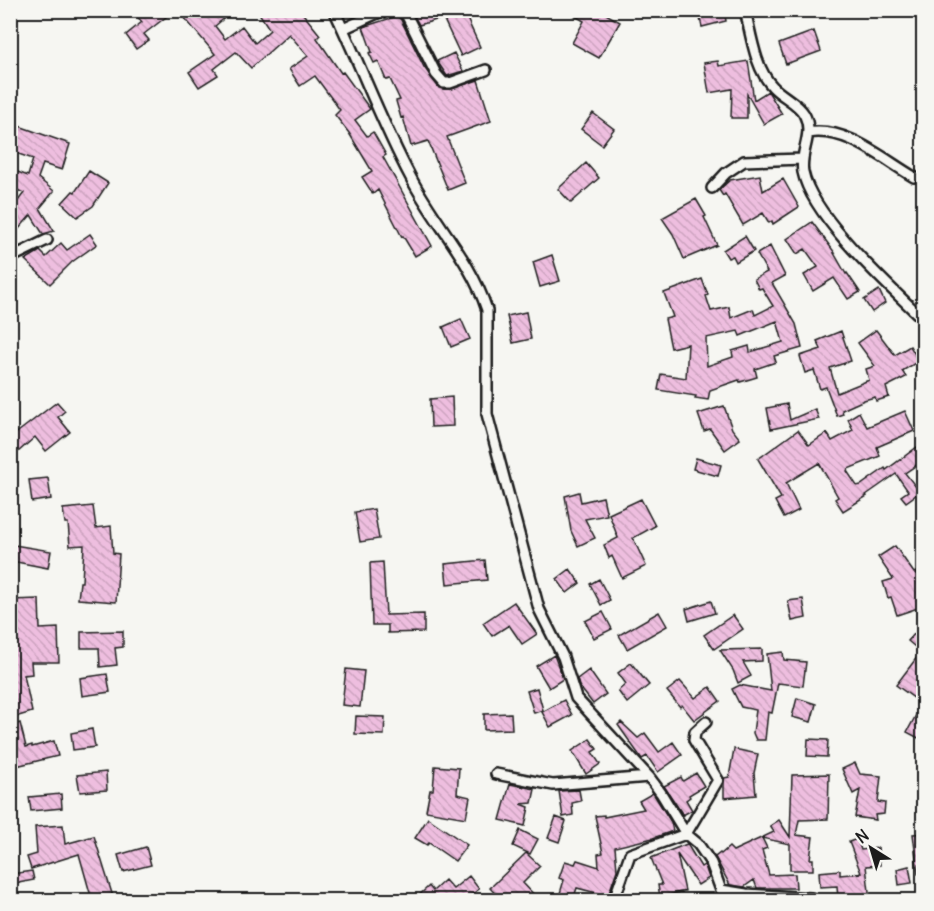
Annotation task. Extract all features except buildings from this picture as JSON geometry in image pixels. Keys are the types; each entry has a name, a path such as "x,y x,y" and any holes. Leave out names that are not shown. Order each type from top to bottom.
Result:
{"street":[{"path":"334,10 411,179 465,261 482,295 487,310 487,414 540,609 563,657 576,698 649,777 686,834 698,844 711,863 721,890 815,900"},
{"path":"343,29 384,10"},
{"path":"401,10 407,16 436,74 444,83 486,70"},
{"path":"745,10 764,75 771,86 803,112 808,133 803,172 813,197 829,222 924,320"},
{"path":"808,133 820,131 849,138 914,177"},
{"path":"712,188 726,172 744,161 803,159"},
{"path":"10,258 47,240"},
{"path":"614,900 630,854 686,834 718,780 694,740 695,732 706,722"},
{"path":"496,774 553,785 649,777"}]}
